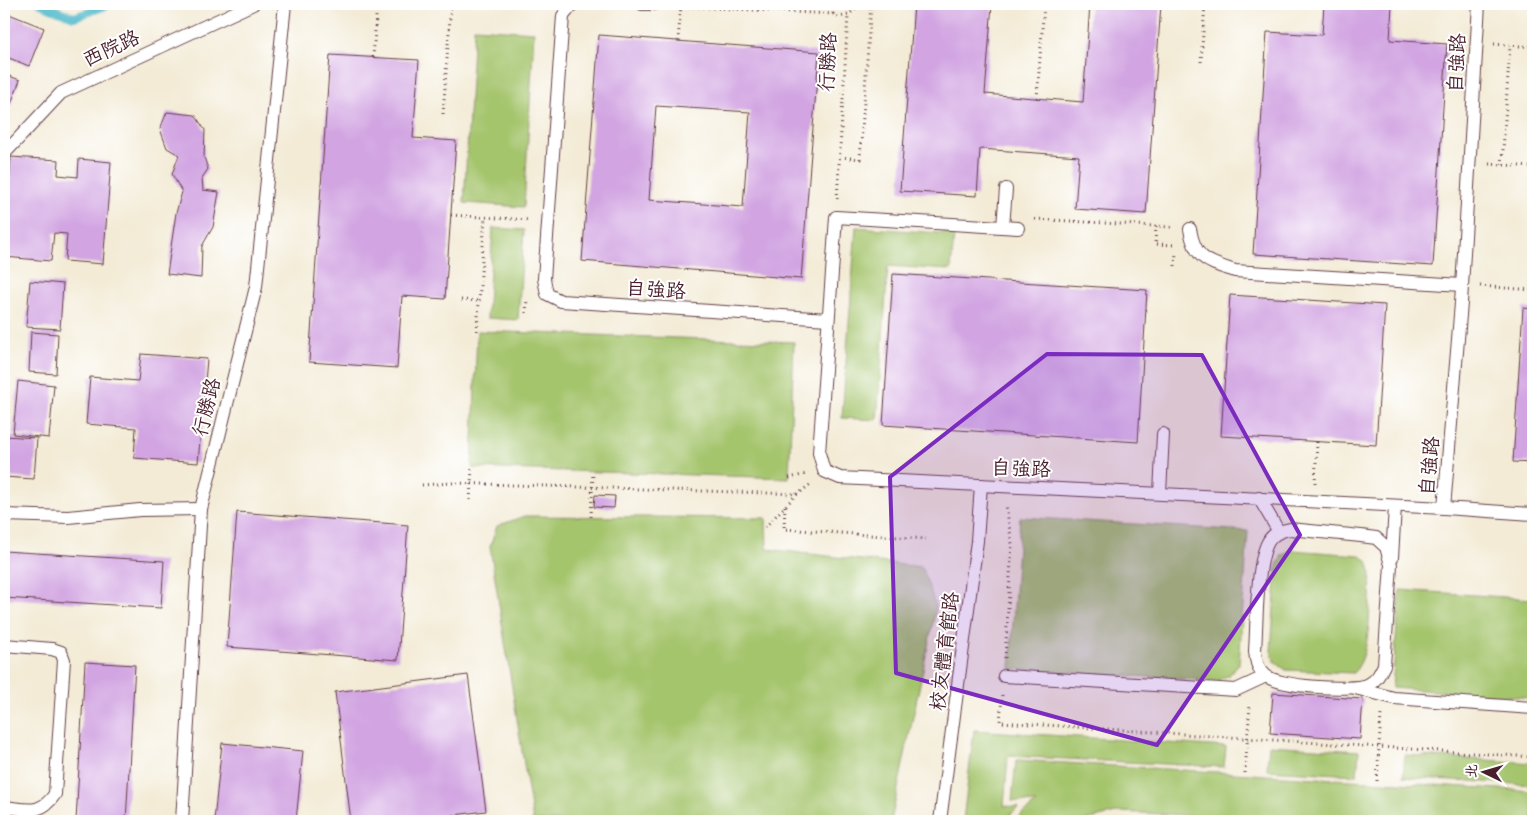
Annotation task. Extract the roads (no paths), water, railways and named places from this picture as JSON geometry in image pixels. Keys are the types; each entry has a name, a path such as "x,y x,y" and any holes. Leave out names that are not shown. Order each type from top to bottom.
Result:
{"lane":[{"name":"西院路","path":"4,154 61,94 254,4"},
{"name":"行勝路","path":"182,821 201,509 256,287 285,4"},
{"name":"自強路","path":"573,4 563,16 544,279 547,294 561,302 828,318 817,472 840,478 1444,508 1462,285 1478,10"},
{"path":"1004,222 1006,189"},
{"path":"828,318 836,217 1004,222 1018,228"},
{"path":"1190,229 1192,246 1206,261 1235,271 1462,285"},
{"path":"1160,493 1163,434"},
{"name":"校友體育館路","path":"940,821 977,541 982,485"},
{"path":"1259,498 1278,532"},
{"path":"1353,688 1368,684 1379,677 1384,665 1395,506"},
{"path":"1444,508 1533,514"},
{"path":"4,515 68,517 140,510 201,509"},
{"path":"1391,565 1386,547 1376,538 1290,530 1278,532 1268,541 1262,556 1255,651 1257,664 1266,676 1281,683 1353,688 1382,696 1533,708"},
{"path":"4,645 52,649 61,652 64,660 55,794 47,806 38,810 4,807"},
{"path":"1004,676 1236,690 1266,676"}],"waterway":[{"path":"41,4 74,17 112,4"}]}
